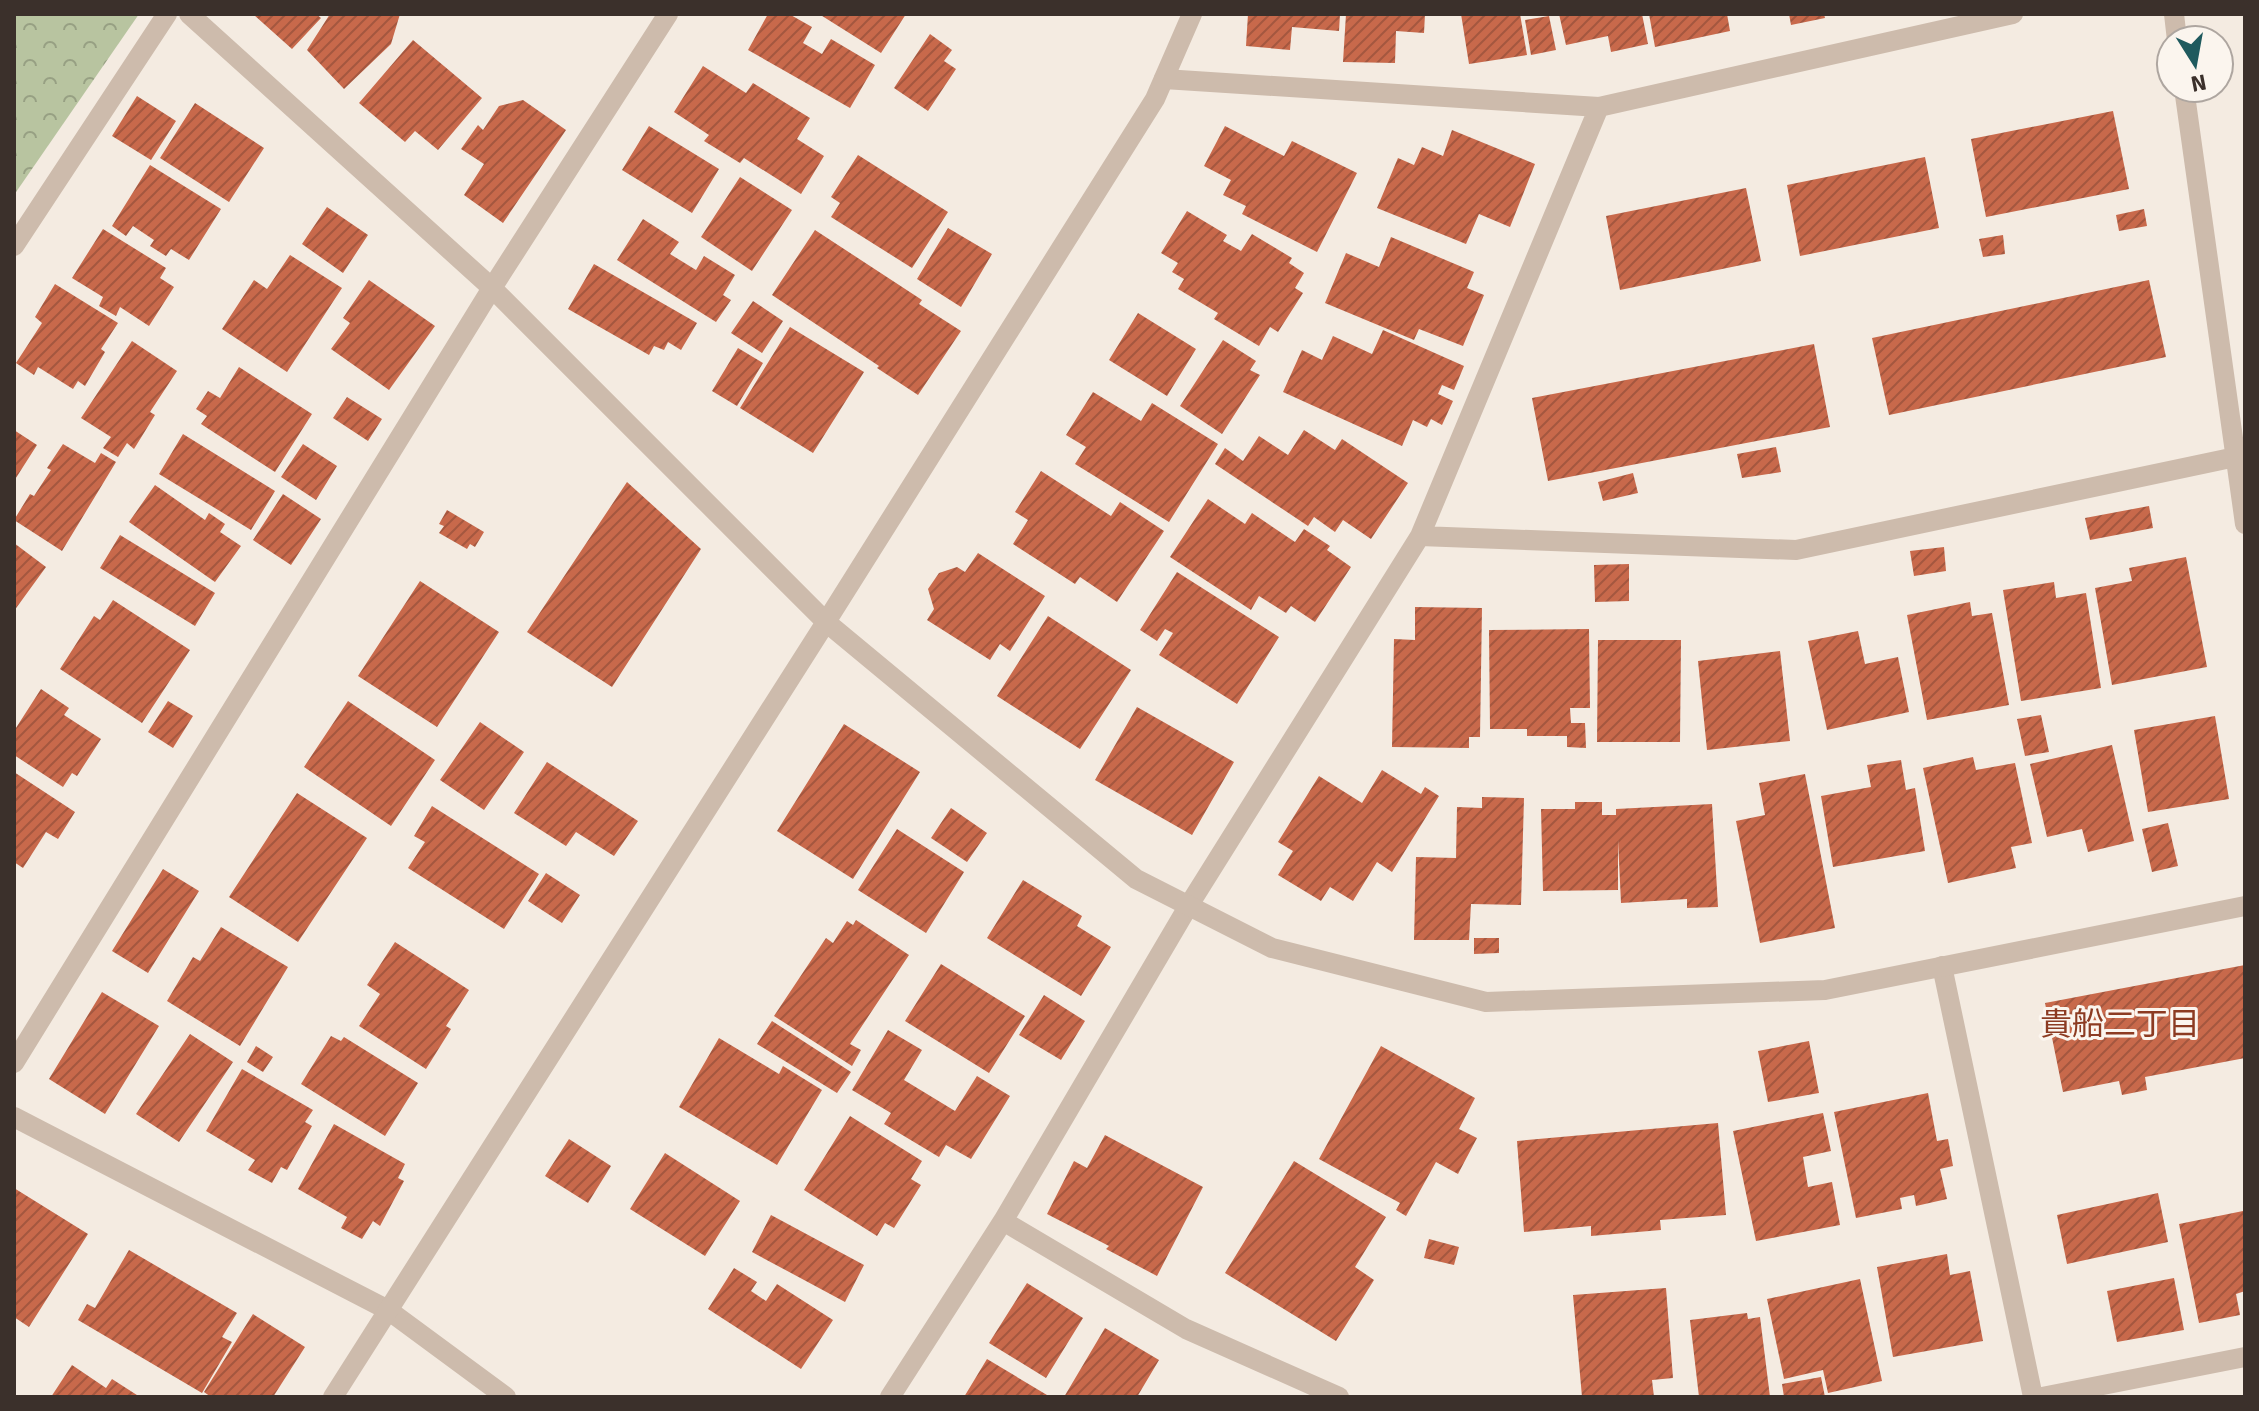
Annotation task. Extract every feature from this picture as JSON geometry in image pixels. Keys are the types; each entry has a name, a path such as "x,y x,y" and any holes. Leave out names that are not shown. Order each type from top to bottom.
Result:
{"street":[{"path":"14,246 167,14"},
{"path":"189,14 492,288 826,622 1136,879 1272,948 1486,1002 1825,990 2245,906"},
{"path":"14,1063 492,288 668,14"},
{"path":"333,1397 1155,99 1192,14"},
{"path":"1164,79 1599,107 2013,14"},
{"path":"2186,104 2240,456 2245,524"},
{"path":"890,1397 1003,1221 1189,905 1420,536 1599,107"},
{"path":"1420,536 1796,550 2240,456"},
{"path":"1942,966 2033,1397"},
{"path":"14,1117 388,1310 506,1397"},
{"path":"1003,1221 1186,1329 1339,1397"},
{"path":"2042,1397 2245,1357"}],"green space":[{"path":"14,14 139,14 14,195"}],"building":[{"path":"253,14 316,14 321,18 292,49"},
{"path":"330,14 400,14 391,44 344,89 307,50"},
{"path":"768,14 789,14 812,27 803,43 822,54 831,39 875,65 850,108 748,50"},
{"path":"819,14 906,14 881,53"},
{"path":"1248,14 1340,14 1339,31 1292,27 1290,50 1246,46"},
{"path":"1346,14 1425,14 1424,33 1396,31 1395,63 1343,62"},
{"path":"1461,14 1520,14 1527,55 1469,64"},
{"path":"1559,14 1642,14 1648,44 1611,52 1608,36 1566,45"},
{"path":"1649,14 1727,14 1730,31 1655,47"},
{"path":"1789,14 1824,14 1825,18 1791,25"},
{"path":"1549,16 1556,50 1531,55 1525,20"},
{"path":"930,34 952,50 944,61 956,69 928,111 894,88"},
{"path":"413,40 482,98 438,150 415,131 405,142 359,103"},
{"path":"703,66 746,93 753,83 810,118 797,139 824,156 801,194 744,158 740,163 704,141 709,135 674,112"},
{"path":"137,96 176,121 151,160 112,136"},
{"path":"523,100 566,130 503,223 464,195 484,164 461,149 478,125 483,130 499,106"},
{"path":"195,103 264,148 229,202 160,158"},
{"path":"2113,111 2129,189 1986,217 1971,139"},
{"path":"649,126 719,169 692,213 622,170"},
{"path":"1225,126 1284,156 1292,141 1357,173 1317,252 1242,214 1246,206 1223,195 1231,180 1204,166"},
{"path":"1452,130 1535,164 1510,227 1479,214 1466,244 1377,208 1398,158 1414,165 1422,147 1443,156"},
{"path":"858,155 948,212 912,268 831,217 840,203 831,197"},
{"path":"1925,157 1939,228 1800,256 1787,185"},
{"path":"150,165 221,209 189,260 171,249 166,256 150,246 154,240 133,226 126,236 112,226"},
{"path":"740,177 792,210 752,271 701,237"},
{"path":"1746,188 1761,261 1620,290 1606,216"},
{"path":"327,207 368,235 343,273 302,244"},
{"path":"2144,209 2147,226 2119,231 2116,215"},
{"path":"1187,211 1227,235 1223,241 1241,251 1252,234 1292,258 1289,263 1304,273 1295,288 1303,293 1278,332 1270,327 1259,346 1214,319 1218,313 1178,289 1184,279 1172,272 1178,263 1161,253"},
{"path":"643,219 679,242 670,254 696,270 704,256 735,275 723,295 731,300 716,322 617,260"},
{"path":"948,228 992,254 961,307 917,279"},
{"path":"103,229 166,268 160,278 174,287 149,326 120,307 116,316 99,306 103,297 72,278"},
{"path":"815,230 922,300 919,304 961,331 918,395 772,295"},
{"path":"2003,235 2005,254 1983,257 1979,239"},
{"path":"1391,237 1474,272 1467,288 1484,295 1463,346 1419,329 1414,340 1325,303 1346,253 1379,267"},
{"path":"290,255 342,288 287,372 222,329 254,280 267,289"},
{"path":"594,264 697,323 681,350 668,342 664,350 654,346 649,355 568,309"},
{"path":"369,280 435,326 389,390 331,349 350,323 343,318"},
{"path":"2149,280 2166,357 1889,415 1872,338"},
{"path":"55,284 118,323 101,349 105,352 85,386 78,381 73,389 38,367 34,375 16,363 42,323 35,317"},
{"path":"753,301 783,321 762,353 731,333"},
{"path":"1138,313 1196,349 1167,396 1109,360"},
{"path":"790,327 864,372 813,453 740,408"},
{"path":"1383,330 1464,366 1454,390 1442,385 1438,394 1453,401 1442,425 1431,419 1427,427 1413,420 1402,446 1283,392 1302,350 1322,360 1333,336 1372,354"},
{"path":"1223,340 1256,361 1250,370 1260,375 1222,434 1180,406"},
{"path":"132,341 177,371 150,412 155,415 134,449 127,443 118,457 103,448 111,437 81,418"},
{"path":"1814,344 1830,427 1548,481 1532,398"},
{"path":"738,348 763,363 737,406 712,391"},
{"path":"239,367 312,414 275,472 201,424 207,416 196,409 208,391 220,398"},
{"path":"1093,392 1141,421 1152,403 1218,444 1169,522 1075,464 1086,447 1066,435"},
{"path":"347,397 382,419 368,441 333,418"},
{"path":"14,430 37,445 14,481"},
{"path":"1304,430 1335,450 1342,439 1408,483 1371,539 1343,520 1335,532 1314,517 1308,526 1215,464 1225,448 1243,461 1259,436 1288,455"},
{"path":"183,434 275,491 251,530 159,474"},
{"path":"63,444 95,463 101,453 116,462 62,551 14,520 30,494 34,496 51,470 47,468"},
{"path":"303,444 337,466 316,500 281,477"},
{"path":"1776,447 1781,472 1742,478 1737,454"},
{"path":"1041,471 1111,516 1120,502 1164,531 1117,602 1080,577 1075,584 1013,544 1028,520 1015,512"},
{"path":"1633,473 1638,493 1603,501 1598,482"},
{"path":"627,482 701,549 612,687 527,632"},
{"path":"155,485 205,520 209,513 225,524 220,532 241,546 215,582 129,522"},
{"path":"283,494 321,519 291,565 253,540"},
{"path":"1208,499 1245,524 1252,513 1295,542 1304,529 1330,546 1327,550 1351,567 1315,622 1291,606 1286,613 1259,596 1251,610 1170,557"},
{"path":"2149,506 2153,528 2090,540 2085,518"},
{"path":"447,510 484,532 475,547 470,544 467,549 439,533 444,526 439,524"},
{"path":"120,535 215,593 195,626 100,568"},
{"path":"14,543 46,567 14,611"},
{"path":"1944,547 1946,571 1914,576 1910,551"},
{"path":"978,553 1045,596 1010,651 1000,644 990,660 927,620 934,609 928,589 939,573 957,567 965,572"},
{"path":"2186,557 2207,667 2112,685 2095,588 2132,581 2129,568"},
{"path":"1629,564 1629,601 1595,602 1594,565"},
{"path":"1177,572 1279,637 1237,704 1159,655 1173,633 1165,629 1157,641 1140,630"},
{"path":"420,581 499,632 437,727 358,676"},
{"path":"2054,582 2056,598 2086,593 2101,688 2021,701 2003,590"},
{"path":"113,600 190,650 142,723 60,669 94,616 100,620"},
{"path":"1970,602 1972,616 1992,613 2009,705 1927,720 1907,615"},
{"path":"1415,607 1482,608 1480,737 1469,737 1469,748 1392,747 1394,639 1415,640"},
{"path":"1048,616 1131,670 1080,749 997,696"},
{"path":"1589,629 1590,708 1570,708 1571,723 1585,723 1586,748 1567,747 1567,736 1527,736 1527,729 1490,729 1489,630"},
{"path":"1858,631 1865,664 1898,657 1909,712 1827,730 1808,641"},
{"path":"1598,640 1681,640 1680,742 1597,742"},
{"path":"1780,651 1790,741 1707,750 1698,661"},
{"path":"41,689 69,708 64,715 101,739 77,776 72,773 63,787 14,755 14,731"},
{"path":"168,701 193,716 173,748 148,732"},
{"path":"348,701 435,760 391,826 304,767"},
{"path":"1137,707 1234,762 1192,835 1095,780"},
{"path":"2041,715 2049,752 2025,756 2017,719"},
{"path":"2215,716 2229,799 2148,812 2134,730"},
{"path":"480,722 524,752 484,810 440,780"},
{"path":"844,724 920,772 853,879 777,831"},
{"path":"2112,745 2134,841 2088,852 2082,829 2047,837 2030,764"},
{"path":"1973,757 1976,770 2015,763 2032,843 2011,847 2016,868 1948,883 1923,768"},
{"path":"1901,760 1906,790 1915,788 1925,851 1833,867 1821,796 1871,787 1867,765"},
{"path":"547,762 638,821 614,856 576,832 566,846 514,813"},
{"path":"1382,770 1421,794 1425,787 1439,796 1392,872 1377,862 1353,901 1330,887 1321,901 1278,875 1293,851 1278,842 1319,776 1362,803"},
{"path":"14,772 75,812 58,839 46,832 23,868 14,862"},
{"path":"1805,774 1835,928 1760,943 1736,821 1765,815 1759,783"},
{"path":"297,793 367,838 298,942 229,897"},
{"path":"1482,797 1524,798 1521,905 1471,904 1469,940 1414,940 1416,857 1456,858 1457,807 1482,808"},
{"path":"1575,802 1602,802 1602,815 1616,815 1616,809 1712,804 1718,907 1687,908 1687,899 1621,903 1618,840 1618,890 1543,891 1541,809 1575,809"},
{"path":"432,806 539,874 504,929 408,868 425,842 414,836"},
{"path":"951,808 987,833 967,862 931,838"},
{"path":"2168,823 2178,866 2152,872 2142,829"},
{"path":"897,829 964,872 926,933 858,890"},
{"path":"163,869 199,891 148,973 112,951"},
{"path":"546,873 580,895 562,923 528,901"},
{"path":"1023,880 1082,916 1077,926 1111,947 1081,996 987,938"},
{"path":"856,920 909,955 850,1044 861,1050 852,1066 774,1016 826,938 833,943 847,921 853,925"},
{"path":"221,927 288,967 240,1046 167,1001 193,957 200,961"},
{"path":"1474,938 1499,938 1499,953 1474,954"},
{"path":"395,942 469,990 446,1026 451,1029 426,1069 359,1026 380,994 367,985"},
{"path":"941,964 1025,1016 989,1073 905,1021"},
{"path":"2245,965 2245,1058 2145,1077 2147,1090 2122,1095 2119,1081 2063,1092 2045,1003"},
{"path":"102,992 159,1026 105,1114 49,1079"},
{"path":"1044,995 1085,1021 1061,1060 1019,1035"},
{"path":"772,1021 851,1072 837,1093 757,1044"},
{"path":"888,1030 922,1050 904,1080 955,1111 977,1076 1010,1096 971,1159 946,1145 939,1157 884,1124 891,1113 852,1090"},
{"path":"190,1034 233,1062 179,1142 136,1114"},
{"path":"331,1036 341,1041 344,1037 418,1083 385,1136 301,1084"},
{"path":"719,1038 779,1074 783,1066 822,1090 777,1165 679,1107"},
{"path":"1809,1041 1819,1093 1768,1102 1758,1051"},
{"path":"256,1046 273,1057 263,1072 247,1062"},
{"path":"1381,1046 1475,1098 1459,1129 1477,1138 1458,1174 1436,1162 1406,1216 1396,1210 1400,1203 1319,1159"},
{"path":"242,1069 313,1110 305,1122 312,1126 287,1170 281,1167 272,1183 248,1170 255,1160 206,1131"},
{"path":"1928,1093 1937,1141 1948,1139 1953,1166 1940,1169 1947,1199 1916,1206 1914,1195 1900,1198 1902,1209 1856,1218 1834,1112"},
{"path":"1823,1113 1831,1151 1803,1157 1808,1187 1832,1182 1840,1225 1756,1241 1733,1131"},
{"path":"850,1116 922,1161 911,1179 921,1185 894,1228 885,1223 877,1236 804,1190"},
{"path":"1718,1123 1726,1215 1660,1220 1661,1230 1591,1236 1591,1226 1524,1232 1517,1141"},
{"path":"334,1124 405,1164 398,1178 404,1181 380,1226 373,1221 362,1239 341,1228 347,1217 298,1189"},
{"path":"1105,1135 1203,1187 1157,1276 1106,1249 1109,1246 1047,1214 1074,1161 1087,1168"},
{"path":"569,1139 611,1166 588,1203 545,1176"},
{"path":"665,1153 740,1201 705,1256 630,1209"},
{"path":"1294,1161 1386,1217 1355,1267 1374,1280 1336,1341 1225,1273"},
{"path":"14,1188 88,1234 29,1327 14,1317"},
{"path":"2158,1193 2168,1242 2067,1264 2057,1215"},
{"path":"2243,1211 2245,1291 2236,1294 2240,1315 2199,1323 2179,1224"},
{"path":"771,1215 864,1265 845,1302 752,1252"},
{"path":"1429,1239 1459,1247 1454,1265 1424,1258"},
{"path":"129,1250 237,1313 222,1337 232,1342 202,1393 78,1320 87,1304 95,1308"},
{"path":"1947,1254 1950,1275 1970,1271 1983,1341 1893,1357 1877,1267"},
{"path":"734,1268 757,1282 751,1291 766,1301 777,1284 833,1320 801,1369 708,1309"},
{"path":"2174,1278 2184,1330 2117,1342 2107,1291"},
{"path":"1860,1279 1882,1381 1828,1393 1823,1370 1784,1379 1767,1299"},
{"path":"1027,1283 1083,1318 1046,1378 989,1343"},
{"path":"1666,1288 1673,1378 1652,1380 1654,1397 1582,1397 1573,1295"},
{"path":"1747,1313 1748,1319 1760,1317 1770,1397 1699,1397 1690,1320"},
{"path":"253,1314 305,1347 273,1397 211,1397 204,1392"},
{"path":"1105,1328 1159,1360 1137,1397 1064,1397"},
{"path":"987,1359 1047,1395 1046,1397 964,1397"},
{"path":"72,1365 106,1388 112,1379 140,1397 51,1397"},
{"path":"1821,1377 1825,1397 1784,1397 1782,1384"}],"district":[{"name":"貴船二丁目","path":"2120,1024"}]}
